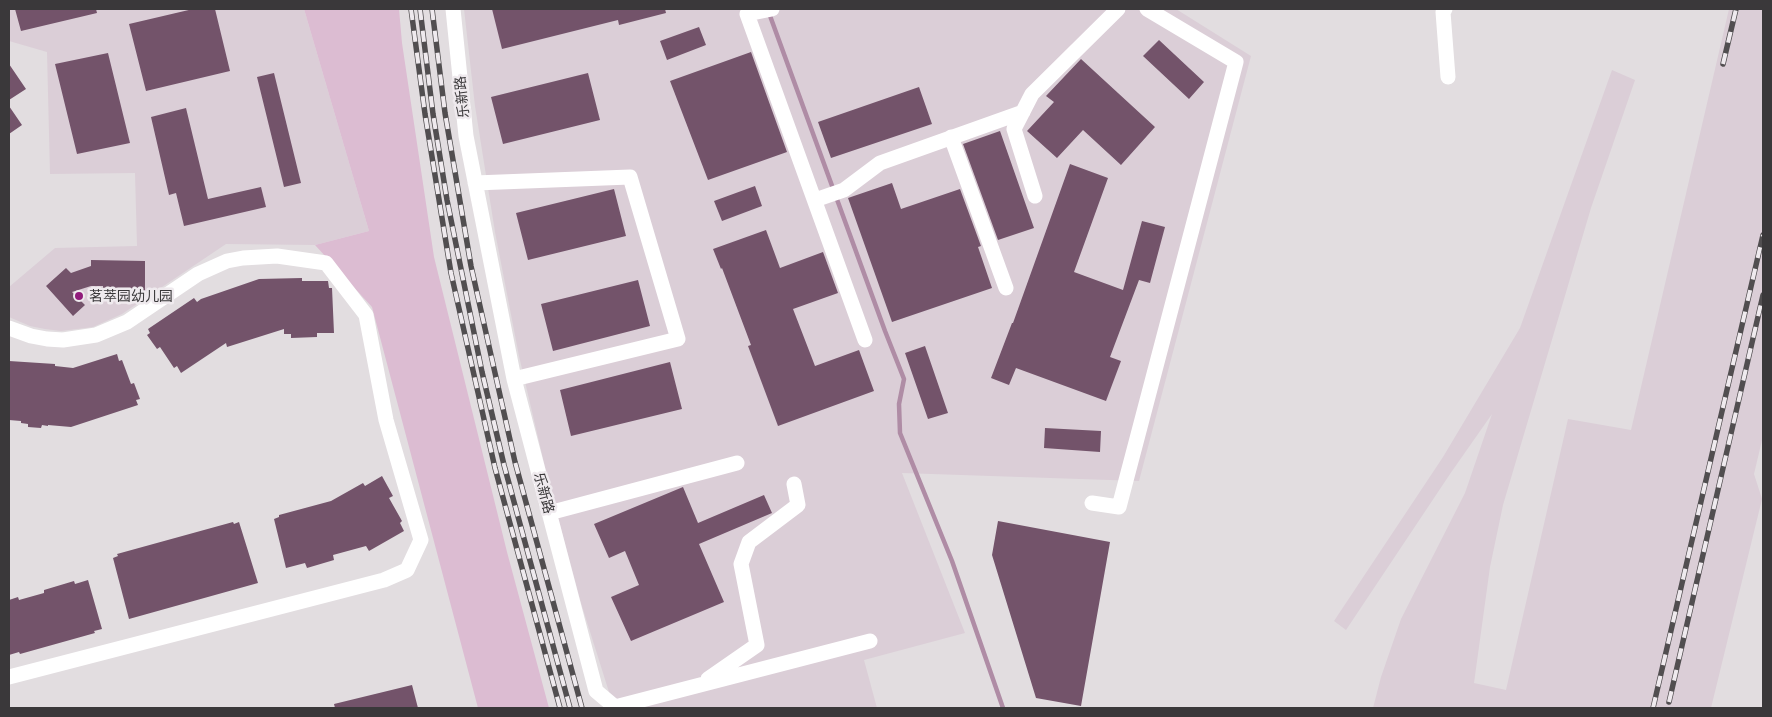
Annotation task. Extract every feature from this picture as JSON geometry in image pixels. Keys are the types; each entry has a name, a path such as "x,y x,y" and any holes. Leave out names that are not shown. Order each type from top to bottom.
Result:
{"lane":[{"name":"乐新路","path":"453,9 466,136 514,380 596,691 615,707 870,641"},
{"path":"772,9 747,14 866,340"},
{"path":"1036,196 1014,129 1032,94 1118,9"},
{"path":"1092,503 1119,507 1236,62 1147,9"},
{"path":"1445,9 1443,12 1448,76"},
{"path":"815,200 844,190 880,163 1023,112"},
{"path":"951,137 1006,288"},
{"path":"475,183 630,178 678,340 514,380"},
{"path":"9,328 31,336 47,339 63,340 96,335 127,322 198,274 227,261 276,256 326,263 366,315 386,420 421,540 407,570 384,580 9,678"},
{"path":"549,513 737,463"},
{"path":"698,686 757,645 741,564 750,542 798,505 794,484"}],"shaded area":[{"path":"9,9 304,9 369,231 315,245 226,244 122,314 93,327 61,331 30,326 9,317 9,287 55,248 137,246 135,173 50,174 47,52 9,41"},
{"path":"304,9 399,9 402,43 434,257 507,552 549,708 478,708 372,307 315,245 369,231"},
{"path":"464,9 1176,9 1251,56 1139,481 902,473 965,633 864,660 877,708 614,708 581,603 548,480 519,356 495,232 475,106"},
{"path":"1729,9 1763,9 1763,436 1754,474 1762,499 1711,708 1373,708 1381,677 1401,619 1465,493 1492,414 1346,630 1334,621 1443,457 1520,328 1612,70 1635,80 1591,208 1503,505 1490,567 1474,683 1506,690 1568,419 1631,430"}],"building":[{"path":"15,9 96,9 97,13 21,31"},
{"path":"193,9 215,9 230,71 146,91 129,24"},
{"path":"492,9 665,9 666,13 619,25 618,20 502,49"},
{"path":"699,27 706,45 667,60 660,41"},
{"path":"1159,40 1204,82 1189,99 1143,56"},
{"path":"751,52 787,152 708,180 670,81"},
{"path":"108,53 130,143 77,154 55,64"},
{"path":"1081,59 1155,127 1121,165 1083,130 1057,158 1027,131 1054,102 1046,96"},
{"path":"9,64 26,89 9,100"},
{"path":"274,73 301,183 284,187 257,77"},
{"path":"588,73 600,120 503,144 491,97"},
{"path":"919,87 932,124 831,158 818,122"},
{"path":"9,106 22,125 9,134"},
{"path":"186,108 208,199 261,187 266,207 184,226 176,193 169,195 151,117"},
{"path":"1000,131 1034,228 998,240 963,144"},
{"path":"1070,164 1108,178 1074,272 1123,290 1142,221 1165,227 1150,283 1139,280 1110,357 1121,361 1106,401 1016,368 1009,385 991,378 1013,323"},
{"path":"892,183 901,209 960,189 981,246 978,247 992,288 892,322 848,198"},
{"path":"755,186 762,206 722,221 714,201"},
{"path":"614,189 626,236 528,260 516,213"},
{"path":"766,230 780,268 823,252 838,293 793,309 815,366 859,350 874,391 778,426 748,346 751,345 713,249"},
{"path":"91,260 145,261 145,295 129,295 129,299 103,299 103,286 91,286 72,292 85,305 73,316 46,286 66,268 71,273 91,266"},
{"path":"302,278 302,281 328,281 329,288 332,288 334,333 317,333 317,337 291,338 291,334 284,334 284,329 227,347 226,343 181,373 177,366 174,368 160,347 157,349 147,335 150,333 148,329 194,298 197,302 259,279"},
{"path":"638,280 650,326 553,351 541,304"},
{"path":"925,346 948,413 928,419 905,353"},
{"path":"117,354 119,361 122,360 131,384 134,383 140,399 136,400 138,405 71,427 42,425 41,428 28,427 28,424 21,423 21,421 9,420 9,361 55,364 55,366 73,368"},
{"path":"670,362 682,409 571,436 560,390"},
{"path":"1045,428 1101,431 1100,452 1044,448"},
{"path":"382,476 393,496 389,498 402,521 400,523 404,531 369,551 366,546 333,555 334,560 307,568 305,563 286,568 274,519 279,517 279,515 331,501 363,483 365,486"},
{"path":"683,487 698,523 764,495 772,513 699,544 724,602 631,641 611,597 639,585 625,551 609,558 594,524"},
{"path":"998,521 1110,542 1081,706 1036,698 992,555"},
{"path":"233,522 234,524 239,522 258,583 129,619 113,558 118,556 117,554"},
{"path":"88,580 102,629 94,631 95,633 20,654 19,652 9,655 9,600 18,597 19,600 44,593 44,590 74,581 75,584"},
{"path":"412,685 418,708 335,708 334,704"}],"waterway":[{"path":"769,13 904,379 899,404 900,433 952,561 1003,708"}],"railway":[{"path":"411,9 425,114 451,273 495,468 560,708"},
{"path":"420,9 433,114 447,200 482,372 504,465 570,708"},
{"path":"432,9 445,113 471,266 515,462 582,708"},
{"path":"1723,64 1736,9"},
{"path":"1653,708 1763,235"},
{"path":"1669,702 1763,295"}],"place":[{"name":"茗萃园幼儿园","path":"79,296"}]}
